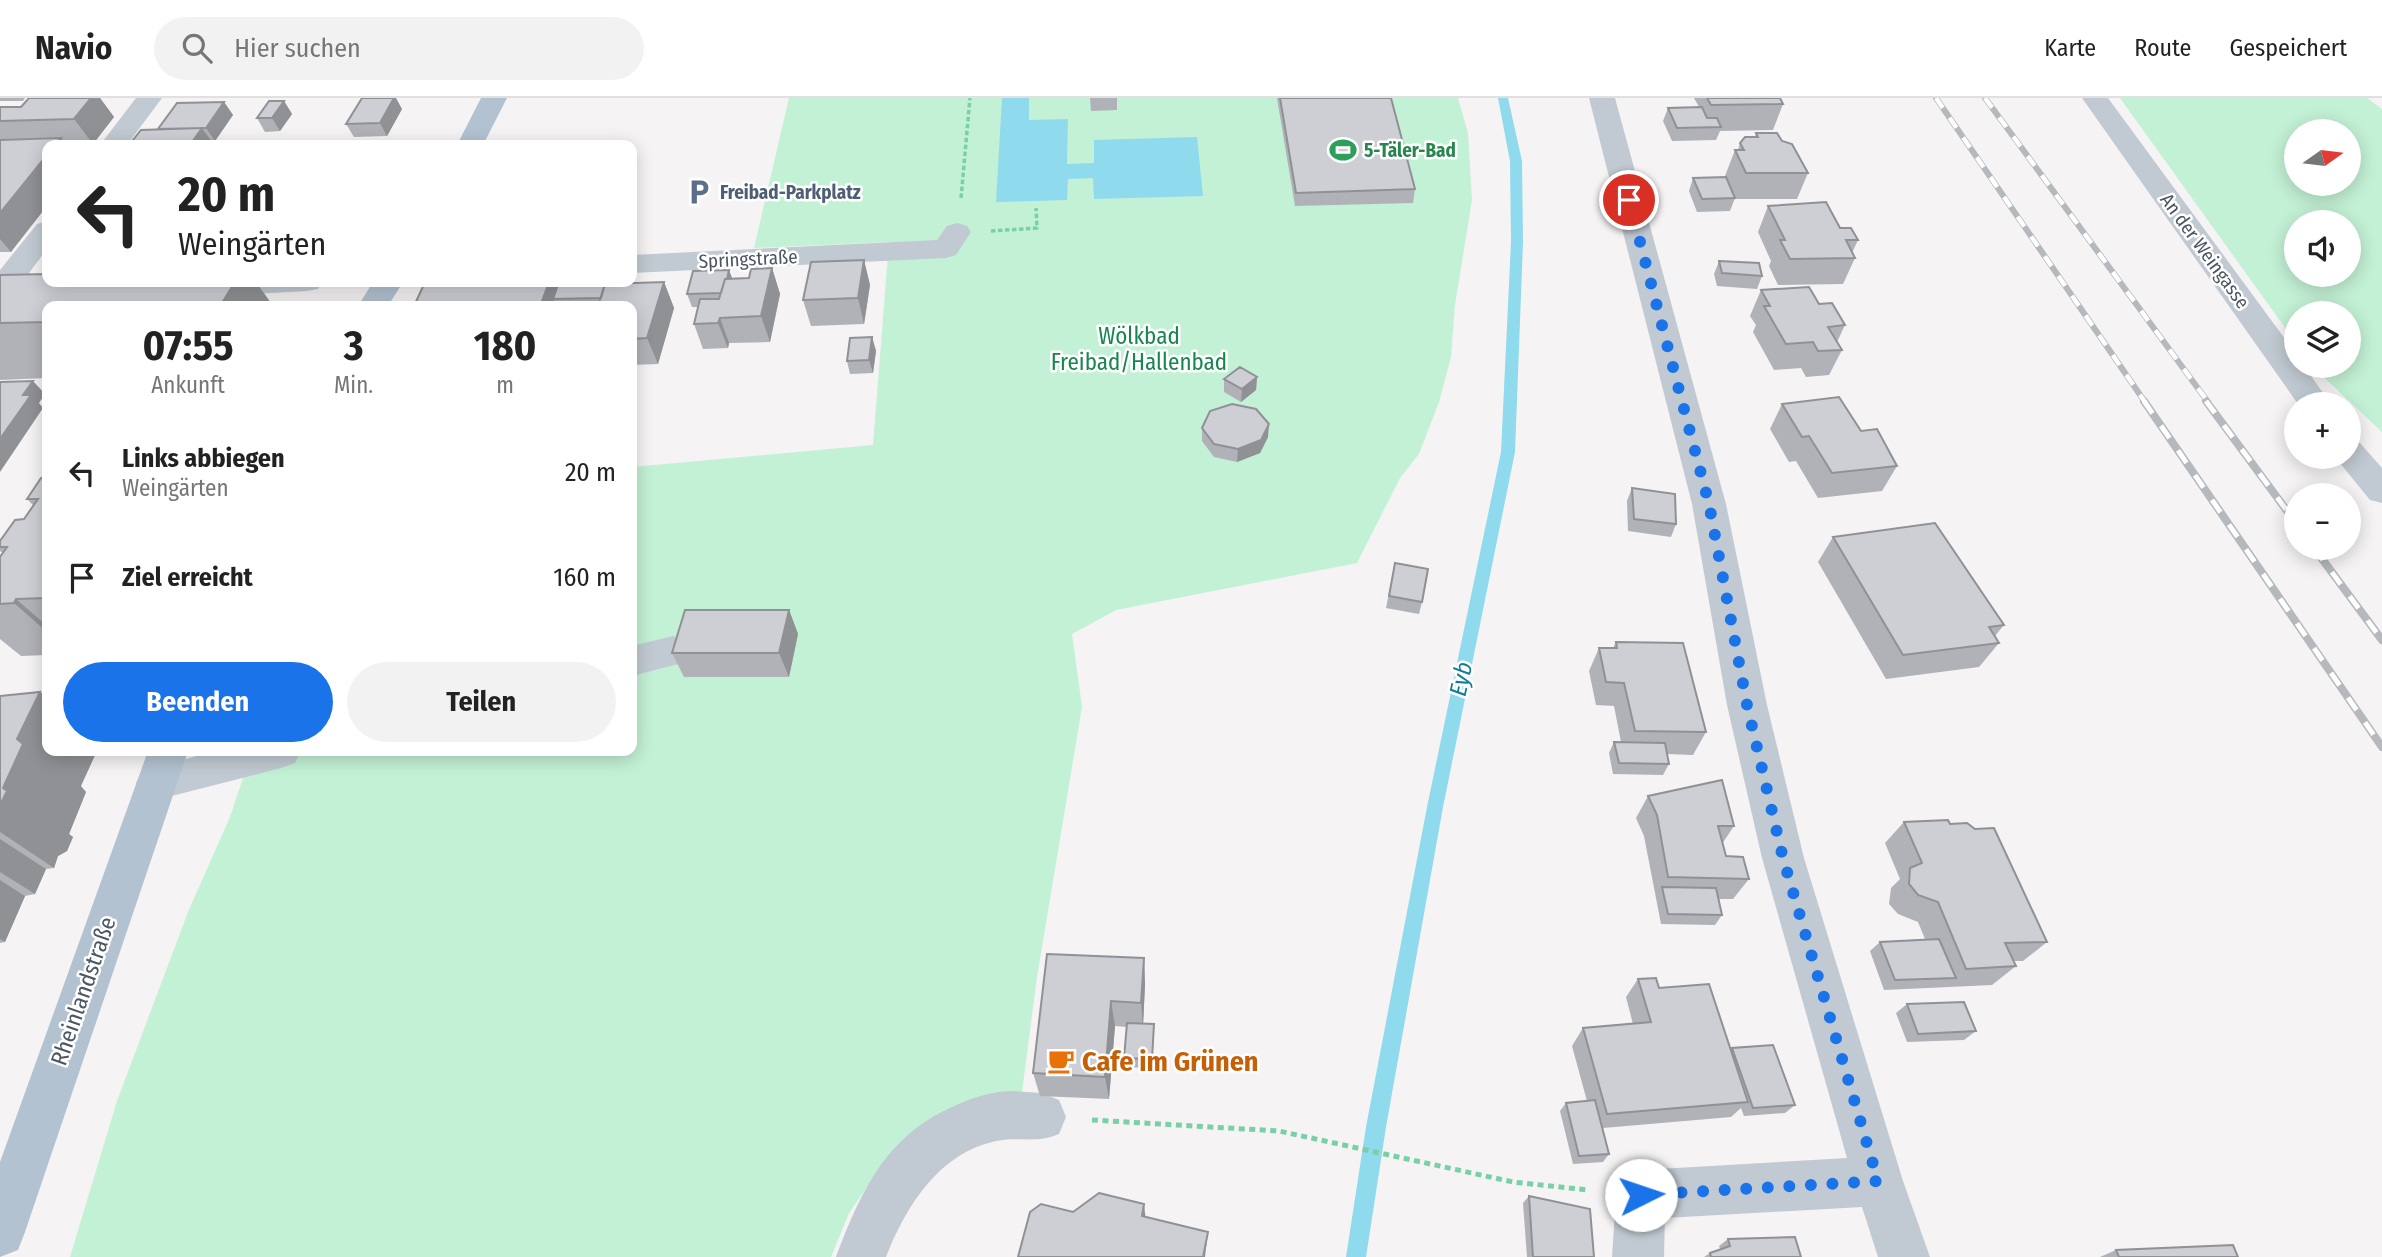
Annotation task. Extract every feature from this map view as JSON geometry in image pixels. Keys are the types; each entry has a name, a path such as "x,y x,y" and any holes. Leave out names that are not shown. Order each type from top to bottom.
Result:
{"main road":[{"path":"473,140 494,98"},
{"name":"Rheinlandstraße","path":"0,1232 162,767"}],"street":[{"path":"117,140 149,98"},
{"path":"1602,98 1709,504 1747,705 1783,858 1878,1181 1905,1257"},
{"name":"An der Weingasse","path":"2095,98 2306,392"},
{"name":"Springstraße","path":"637,264 946,249 957,232"},
{"path":"9,293 42,238"},
{"path":"181,288 202,287"},
{"path":"2361,466 2382,491"},
{"path":"637,661 673,651"},
{"path":"162,767 244,756"},
{"path":"861,1257 876,1214 905,1168 937,1141 965,1125 999,1116 1042,1117"},
{"path":"1637,1257 1641,1195 1878,1181"}],"path":[{"path":"970,98 957,232 1037,228 1037,208"},
{"path":"1042,1117 1279,1131 1513,1182 1641,1195"}],"green space":[{"name":"Wölkbad Freibad/Hallenbad","path":"789,98 1458,98 1468,133 1472,200 1455,305 1451,357 1439,402 1419,454 1400,478 1357,563 1116,610 1072,634 1082,707 1037,977 1021,1100 926,1133 871,1181 849,1213 831,1257 70,1257 117,1101 188,912 230,817 250,756 637,756 637,467 873,445 889,242 754,248"},
{"path":"2120,98 2367,98 2382,109 2382,432 2361,412 2361,392 2340,392 2325,378 2361,378 2361,301 2284,301 2284,326"}],"water":[{"path":"1002,98 1029,98 1029,120 1068,119 1067,164 1094,163 1094,140 1197,137 1203,196 1094,199 1093,178 1068,179 1067,200 996,202"}],"building":[{"path":"29,98 91,98 74,119 0,121 0,107 21,107"},
{"path":"362,98 394,98 380,123 346,124"},
{"name":"5-Täler-Bad","path":"1280,98 1391,98 1415,189 1296,193"},
{"path":"1707,98 1780,98 1783,104 1711,105"},
{"path":"269,101 284,101 272,118 257,118"},
{"path":"224,102 206,128 158,129 177,103"},
{"path":"1702,107 1707,118 1717,118 1721,127 1677,128 1668,108"},
{"path":"202,128 194,140 133,140 141,130"},
{"path":"1756,133 1777,133 1782,141 1792,144 1808,173 1746,173 1735,150 1744,150 1740,143 1745,137 1758,137"},
{"path":"61,138 42,140 42,161 0,213 0,140"},
{"path":"1726,177 1735,198 1702,199 1693,178"},
{"path":"1826,202 1840,228 1851,228 1858,240 1846,240 1855,258 1790,259 1780,240 1785,240 1768,206"},
{"path":"864,260 858,298 803,300 811,262"},
{"path":"1719,261 1759,263 1762,276 1722,273"},
{"path":"772,268 761,316 720,318 718,323 694,324 700,299 719,299 725,279 749,278 751,269"},
{"path":"729,270 721,293 687,294 693,271"},
{"path":"42,274 42,287 232,287 223,301 42,301 42,322 0,323 0,275"},
{"path":"664,282 647,338 637,339 637,301 600,301 604,287 637,287 637,283"},
{"path":"423,287 547,287 542,301 416,301"},
{"path":"557,287 604,287 601,298 553,299"},
{"path":"1809,287 1819,304 1832,303 1845,325 1828,327 1842,350 1818,351 1813,342 1786,344 1764,306 1770,306 1761,290"},
{"path":"872,337 869,360 847,361 850,338"},
{"path":"1240,367 1257,377 1242,389 1224,379"},
{"path":"33,381 23,395 31,395 0,439 0,382"},
{"path":"1839,397 1861,431 1877,429 1897,466 1832,473 1809,436 1802,437 1782,404"},
{"path":"1232,404 1256,409 1269,424 1261,440 1238,449 1214,444 1202,428 1210,411"},
{"path":"41,478 42,598 16,599 14,603 0,604 0,557 7,547 0,547 0,541 15,520 24,519 38,499 27,499"},
{"path":"1632,488 1675,494 1676,524 1634,519"},
{"path":"1935,523 2004,625 1989,627 1999,643 1903,655 1833,537"},
{"path":"1395,563 1428,569 1422,602 1389,596"},
{"path":"685,610 789,610 779,653 672,653"},
{"path":"1616,642 1683,643 1706,732 1635,731 1624,683 1606,682 1599,648 1617,648"},
{"path":"40,692 17,739 23,744 3,788 7,791 0,805 0,696"},
{"path":"1614,742 1665,743 1669,764 1619,763"},
{"path":"1722,780 1734,826 1718,826 1726,856 1743,857 1749,879 1668,877 1657,815 1648,796"},
{"path":"1948,820 1950,824 1967,823 1975,829 1994,828 2047,942 2005,943 2016,966 1966,969 1938,902 1918,895 1909,884 1910,868 1922,863 1904,822"},
{"path":"1662,887 1716,888 1722,915 1668,914"},
{"path":"1939,939 1956,978 1895,980 1880,942"},
{"path":"1047,954 1144,958 1141,1003 1111,1001 1105,1077 1033,1073"},
{"path":"1656,978 1659,988 1709,984 1748,1102 1607,1114 1583,1028 1651,1022 1638,979"},
{"path":"1964,1002 1976,1031 1918,1034 1907,1004"},
{"path":"1127,1023 1154,1024 1152,1059 1124,1058"},
{"path":"1773,1045 1795,1105 1753,1108 1732,1048"},
{"path":"1595,1100 1609,1154 1579,1156 1566,1103"},
{"path":"1099,1193 1144,1204 1142,1216 1208,1232 1203,1257 1018,1257 1030,1212 1041,1204 1073,1212"},
{"path":"1529,1196 1590,1209 1594,1257 1533,1257"},
{"path":"1795,1237 1801,1257 1711,1257 1710,1253 1730,1246 1728,1239"},
{"path":"2233,1245 2238,1257 2119,1257 2116,1250"}],"waterway":[{"name":"Eyb","path":"1356,1257 1376,1127 1435,807 1508,452 1517,242 1516,161 1503,98"}],"railway":[{"path":"1936,98 2145,402"},
{"path":"1985,98 2208,402"},
{"path":"2144,401 2382,747"},
{"path":"2206,401 2284,507"},
{"path":"2323,560 2382,640"}],"place":[{"name":"5-Täler-Bad","path":"1343,150"},
{"name":"Freibad-Parkplatz","path":"699,192"},
{"name":"Cafe im Grünen","path":"1061,1061"}],"route":[{"path":"1629,200 1709,504 1747,705 1783,858 1878,1181 1641,1195"}]}
